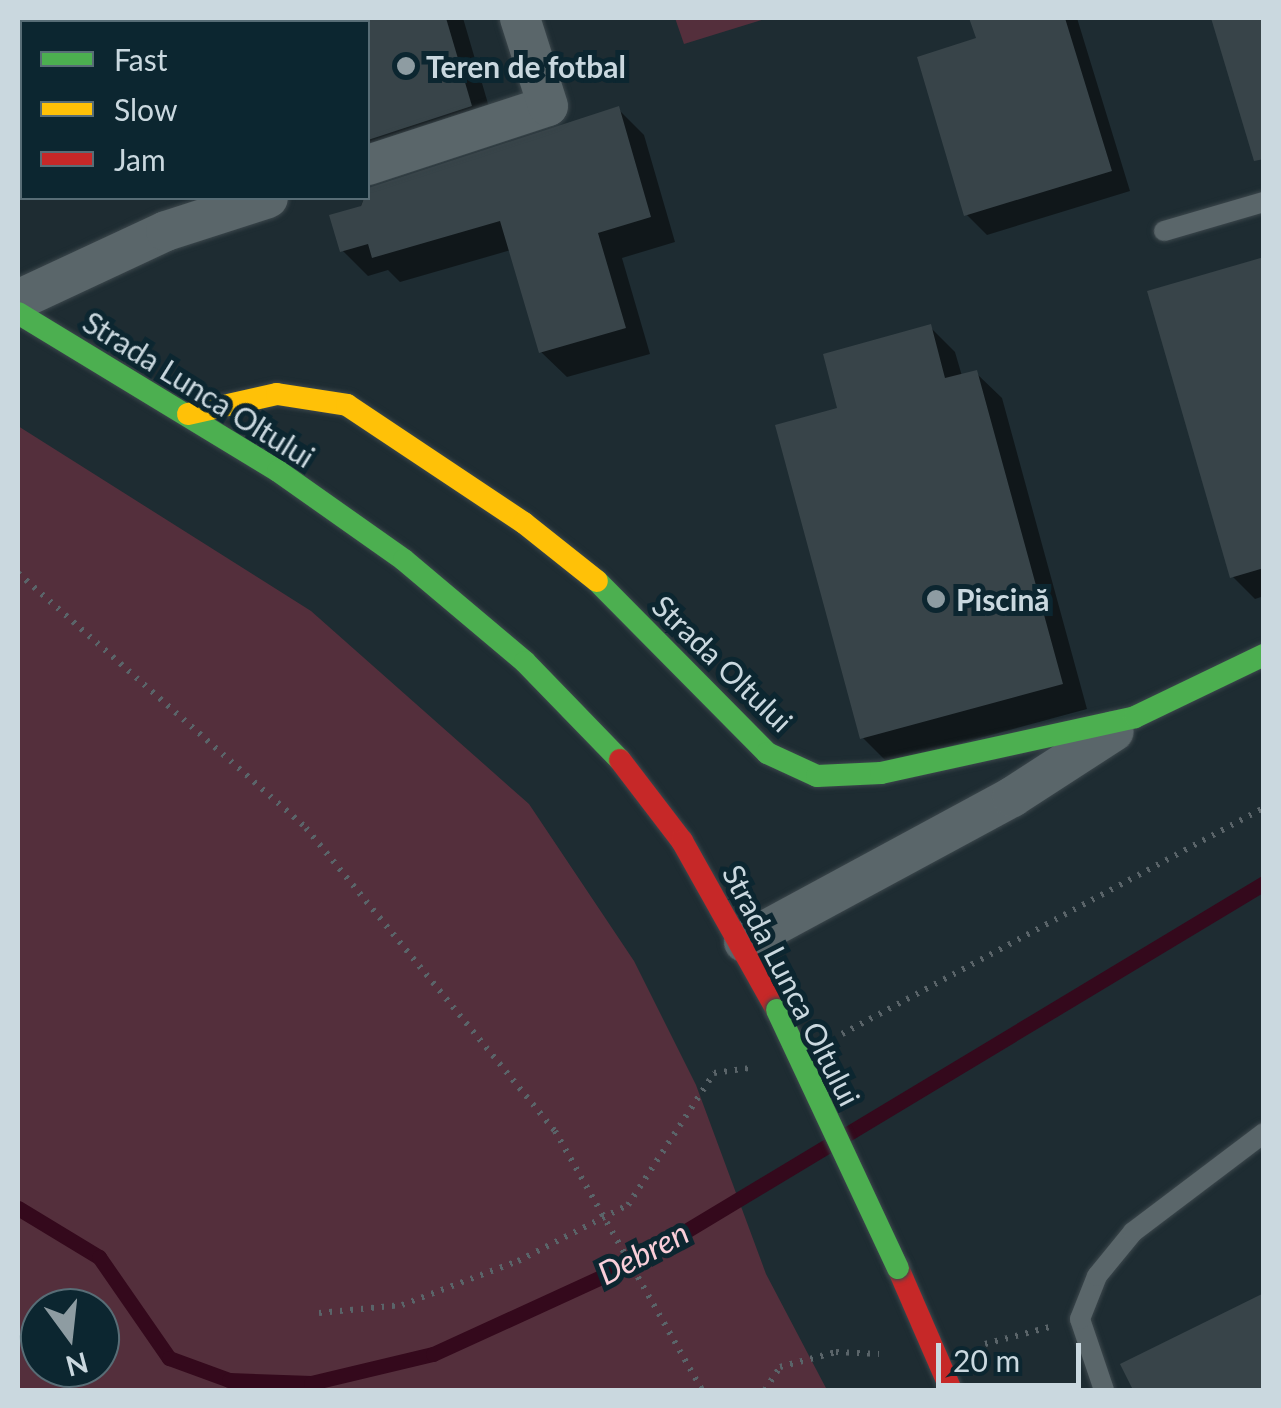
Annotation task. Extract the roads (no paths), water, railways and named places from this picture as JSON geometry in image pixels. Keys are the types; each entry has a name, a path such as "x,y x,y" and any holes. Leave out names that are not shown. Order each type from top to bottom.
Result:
{"main road":[{"name":"Strada Lunca Oltului","path":"18,313 188,414 404,560 526,662 636,782 682,841 744,942 898,1268 950,1390"},
{"name":"Strada Oltului","path":"188,414 278,394 347,405 524,523 598,582 767,753 817,776 880,773 1135,717 1264,655"}],"street":[{"path":"370,164 548,106 520,18"},
{"path":"18,300 166,231 262,200"},
{"path":"744,942 1012,797 1135,717"}],"lane":[{"path":"1164,231 1264,202"},
{"path":"1104,1390 1080,1319 1098,1276 1133,1232 1264,1133"}],"waterway":[{"name":"Debren","path":"18,1208 99,1257 169,1358 229,1380 311,1383 433,1354 636,1261 1264,883"}],"place":[{"name":"Teren de fotbal","path":"406,66"},
{"name":"Piscină","path":"936,599"}]}
